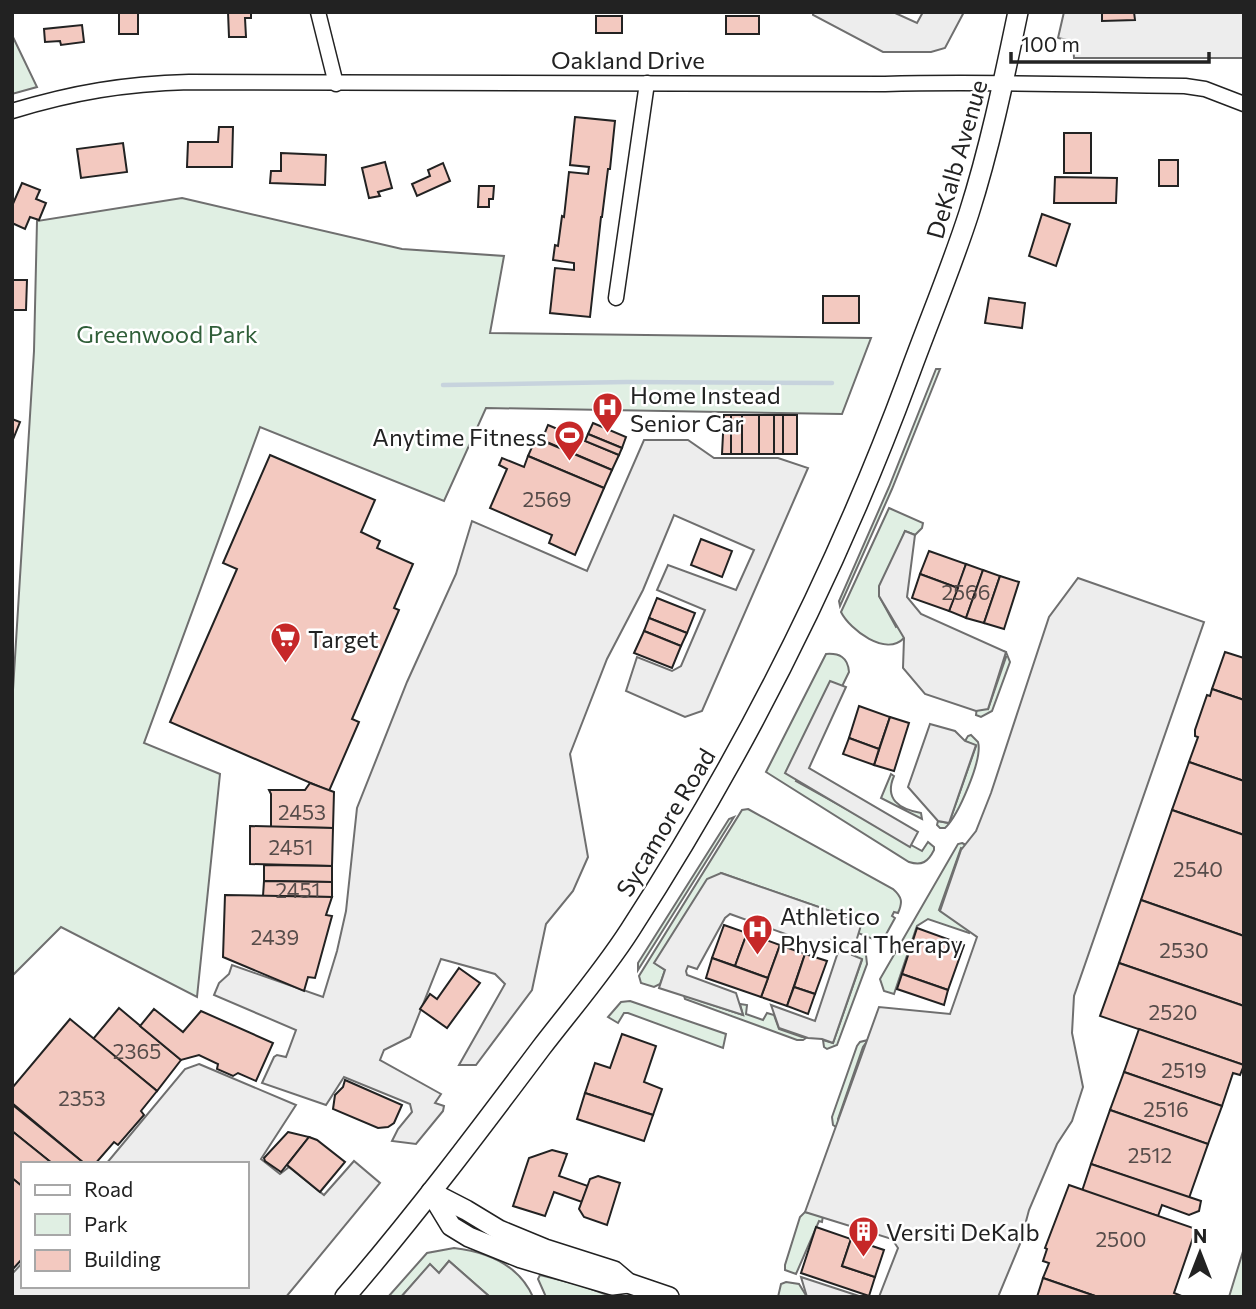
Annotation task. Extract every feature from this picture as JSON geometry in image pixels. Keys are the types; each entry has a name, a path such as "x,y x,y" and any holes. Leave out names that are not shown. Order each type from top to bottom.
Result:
{"main road":[{"name":"DeKalb Avenue","path":"932,316 970,209 1003,84 1018,12"},
{"name":"Sycamore Road","path":"345,1297 599,975 693,827 781,671 859,503 932,316"},
{"path":"430,1192 451,1226 499,1251 612,1285 628,1283"},
{"path":"430,1192 499,1230 545,1249 614,1271 628,1283 669,1297"}],"street":[{"path":"318,12 336,84"},
{"name":"Oakland Drive","path":"12,111 75,93 132,84 189,82 965,82 1185,86 1205,89 1244,104"},
{"path":"616,298 647,83"}],"green space":[{"path":"12,35 37,87 12,94"},
{"name":"Greenwood Park","path":"182,198 402,249 504,256 490,333 871,338 842,414 486,408 444,501 260,427 144,743 220,774 197,997 61,927 12,976 12,706 34,351 37,221"},
{"path":"936,369 940,369 892,489 840,606 839,601 889,487"},
{"path":"889,508 923,523 915,535 905,531 879,596 896,627 905,622 904,638 888,644 879,643 860,633 841,612"},
{"path":"999,650 1006,652 1010,662 992,711 981,717 976,715 977,707 988,709 1006,657 996,653"},
{"path":"826,654 842,657 849,672 796,781 922,851 928,842 934,850 924,862 909,862 766,772"},
{"path":"971,735 978,742 979,750 973,774 950,822 945,828 940,828 938,821 949,823 976,746 965,741"},
{"path":"891,774 894,776 891,784 892,797 900,806 921,813 922,819 881,798"},
{"path":"748,809 893,889 900,897 901,906 898,913 894,912 892,916 895,918 884,938 873,939 858,933 861,922 721,873 655,963 665,970 660,984 654,987 641,983 639,976 742,810"},
{"path":"734,817 638,970 638,963 729,819"},
{"path":"958,844 970,847 966,850 961,848 939,910 971,924 969,933 928,919 917,926 894,994 884,991 880,979"},
{"path":"854,951 866,955 867,964 837,1045 827,1049 823,1040 833,1043 862,960 854,956"},
{"path":"693,986 700,1001 743,1015 740,1004 747,1005 746,1014 763,1020 767,1013 774,1015 779,1029 802,1037 809,1036 797,1040 685,999 684,996"},
{"path":"630,1001 726,1034 723,1048 628,1013 624,1013 618,1023 608,1017 621,1002"},
{"path":"868,1040 863,1047 838,1119 839,1129 833,1125 832,1117 857,1046"},
{"path":"805,1212 823,1216 796,1274 785,1270 785,1265 800,1217"},
{"path":"454,1248 490,1257 511,1268 533,1297 490,1297 449,1261 439,1273 430,1265 401,1297 388,1297 427,1253"},
{"path":"1244,1248 1244,1297 1229,1297"},
{"path":"540,1275 613,1297 546,1297 538,1279"},
{"path":"781,1284 799,1284 807,1297 778,1297"}],"shaded area":[{"path":"813,12 893,12 917,23 923,12 964,12 945,48 931,52 883,52 813,15"},
{"path":"1064,12 1244,12 1244,58 1074,58 1073,41 1058,38"},
{"path":"644,440 688,440 714,458 778,458 808,468 702,711 685,717 626,691 637,657 672,671 681,666 705,610 657,590 668,565 736,590 754,550 674,515 643,590 607,659 570,754 588,857 573,891 546,924 532,990 476,1065 459,1065 505,984 495,974 441,959 410,1037 384,1050 380,1060 441,1094 435,1103 444,1106 443,1111 416,1144 392,1141 412,1112 410,1104 344,1077 326,1105 262,1083 274,1057 286,1057 296,1030 214,995 232,965 323,997 346,911 357,808 407,682 456,574 472,521 587,571"},
{"path":"905,531 915,535 907,597 921,614 1006,652 988,709 976,711 925,694 903,668 904,638 879,596 879,586"},
{"path":"1078,578 1204,622 1074,996 1072,1033 1083,1087 1072,1121 1057,1144 1029,1210 1020,1244 998,1297 879,1297 898,1248 892,1239 805,1212 879,1007 950,1014 977,937 940,911 961,850 976,831 991,793 1049,617"},
{"path":"830,681 846,687 809,768 918,832 910,847 785,773"},
{"path":"930,724 955,731 965,741 976,745 949,823 938,821 908,787"},
{"path":"721,873 862,922 852,955 862,959 833,1043 779,1028 771,1005 815,1021 840,946 833,939 827,949 730,914 725,918 697,969 688,966 686,971 687,975 736,993 743,1015 659,988 665,970 654,963 707,879"},
{"path":"199,1064 296,1105 261,1159 280,1174 289,1167 324,1195 354,1161 380,1183 286,1297 12,1295 12,1274 21,1264 21,1288 248,1288 248,1162 108,1162 185,1069"},
{"path":"449,1261 490,1297 401,1297 430,1264 439,1273"},
{"path":"801,1277 862,1297 807,1297"}],"building":[{"path":"119,12 138,12 138,34 119,34"},
{"path":"228,12 251,12 251,18 245,18 246,37 229,37"},
{"path":"1102,12 1134,12 1135,20 1102,21"},
{"path":"596,16 622,16 622,33 596,33"},
{"path":"726,16 759,16 759,34 726,34"},
{"path":"82,25 84,42 61,45 60,41 45,42 44,29"},
{"path":"575,117 615,121 590,317 550,313 555,268 574,270 574,263 553,260 562,216 564,217 569,172 588,174 589,167 570,165"},
{"path":"219,127 233,127 232,167 187,167 188,142 218,142"},
{"path":"1064,133 1091,133 1091,173 1064,173"},
{"path":"123,143 127,172 81,178 77,149"},
{"path":"281,153 326,155 325,185 270,183 271,171 281,171"},
{"path":"1159,160 1178,160 1178,186 1159,186"},
{"path":"385,162 392,188 378,192 380,196 369,198 362,168"},
{"path":"443,163 450,181 417,196 412,184 430,176 428,170"},
{"path":"1055,177 1117,178 1116,203 1054,203"},
{"path":"22,183 40,190 36,199 46,203 39,220 30,217 25,229 12,223 12,206"},
{"path":"479,186 494,186 489,207 478,207"},
{"path":"1042,214 1070,224 1056,266 1029,256"},
{"path":"12,280 27,280 26,310 12,310"},
{"path":"823,296 859,296 859,323 823,323"},
{"path":"989,298 1025,303 1022,328 985,323"},
{"path":"724,415 731,415 731,454 722,454"},
{"path":"731,415 742,415 742,454 731,454"},
{"path":"742,415 759,415 759,454 742,454"},
{"path":"759,415 774,415 774,454 759,454"},
{"path":"774,415 783,415 783,454 774,454"},
{"path":"783,415 797,415 797,454 783,454"},
{"path":"12,419 20,422 12,442"},
{"name":"Home Instead Senior Car","path":"593,423 626,437 622,448 588,434"},
{"path":"548,425 619,455 612,470 542,440"},
{"path":"588,434 622,448 619,455 585,441"},
{"name":"Anytime Fitness","path":"536,438 612,470 604,488 528,456"},
{"name":"Target","path":"270,455 375,500 361,532 380,541 377,548 413,564 394,608 399,610 352,719 359,722 329,791 170,722 237,569 223,563"},
{"path":"528,456 604,488 575,555 549,543 552,535 490,508 507,469 499,465 502,458 524,467"},
{"path":"701,539 732,551 722,577 691,565"},
{"path":"929,551 966,564 958,588 920,574"},
{"path":"966,564 983,570 966,618 949,611"},
{"path":"983,570 1000,576 984,623 966,618"},
{"path":"920,574 958,588 949,611 912,598"},
{"path":"1000,576 1019,582 1004,629 984,623"},
{"path":"657,598 695,613 687,633 649,618"},
{"path":"649,618 687,633 681,646 644,631"},
{"path":"644,631 681,646 672,668 634,653"},
{"path":"1225,652 1244,658 1244,700 1212,689"},
{"path":"1212,689 1244,700 1244,781 1189,762 1198,737 1195,736 1195,730 1207,695 1210,696"},
{"path":"859,706 890,717 879,749 849,738"},
{"path":"890,717 909,723 894,771 874,765"},
{"path":"849,738 879,749 874,765 843,754"},
{"path":"1189,762 1244,781 1244,835 1172,810"},
{"path":"310,783 334,792 333,828 271,827 269,790 305,790"},
{"path":"1172,810 1244,835 1244,936 1141,900"},
{"path":"250,826 333,828 332,866 250,864"},
{"path":"264,865 332,866 332,882 264,881"},
{"path":"264,881 332,882 332,897 263,896"},
{"path":"225,895 332,897 326,915 332,916 315,978 308,977 304,991 223,957"},
{"path":"1141,900 1244,936 1244,1006 1119,963"},
{"path":"724,925 747,933 735,966 712,958"},
{"path":"917,928 964,945 948,990 902,974"},
{"name":"Athletico Physical Therapy","path":"747,933 780,945 768,978 735,966"},
{"path":"780,945 805,954 787,1006 761,997"},
{"path":"805,954 827,961 815,994 794,987"},
{"path":"712,958 768,978 761,997 706,978"},
{"path":"1119,963 1244,1006 1244,1065 1100,1016"},
{"path":"459,968 480,983 447,1028 420,1009 430,994 437,999"},
{"path":"902,974 948,990 944,1005 897,989"},
{"path":"794,987 815,994 808,1014 787,1006"},
{"path":"119,1008 181,1060 157,1091 93,1039"},
{"path":"154,1009 183,1032 201,1011 273,1043 256,1081 238,1073 233,1076 217,1069 218,1064 199,1055 181,1060 140,1026"},
{"path":"70,1019 157,1091 141,1111 144,1115 118,1145 114,1142 97,1162 83,1162 12,1103 12,1088"},
{"path":"1139,1029 1244,1065 1240,1075 1233,1073 1222,1106 1124,1072"},
{"path":"622,1034 656,1046 644,1082 662,1089 653,1115 585,1093 595,1063 610,1068"},
{"path":"1124,1072 1222,1106 1208,1144 1110,1110"},
{"path":"345,1080 402,1105 394,1123 378,1128 333,1109 335,1095 343,1087"},
{"path":"585,1093 653,1115 644,1141 577,1119"},
{"path":"14,1106 83,1162 51,1162 12,1131"},
{"path":"1110,1110 1208,1144 1189,1198 1091,1164"},
{"path":"12,1131 51,1162 21,1162 21,1185 12,1178"},
{"path":"288,1132 309,1137 281,1172 264,1158"},
{"path":"309,1137 345,1162 320,1192 287,1165"},
{"path":"552,1150 567,1154 559,1176 588,1186 582,1202 554,1192 545,1216 513,1206 529,1158"},
{"path":"1091,1164 1201,1201 1199,1211 1189,1215 1162,1205 1158,1216 1082,1191"},
{"path":"598,1176 620,1183 607,1225 584,1217 579,1209 590,1179"},
{"path":"12,1178 21,1185 21,1260 12,1270"},
{"path":"1069,1185 1196,1229 1174,1293 1184,1297 1098,1297 1043,1278 1049,1263 1043,1261 1047,1249 1045,1248"},
{"path":"816,1227 851,1239 842,1266 875,1277 869,1296 801,1273"},
{"name":"Versiti DeKalb","path":"851,1239 884,1250 875,1277 842,1266"},
{"path":"1043,1278 1098,1297 1037,1297"}],"waterway":[{"path":"443,385 832,383"}],"place":[{"name":"Home Instead Senior Car","path":"607,435"},
{"name":"Anytime Fitness","path":"570,463"},
{"name":"Target","path":"285,665"},
{"name":"Athletico Physical Therapy","path":"757,956"},
{"name":"Versiti DeKalb","path":"863,1258"}]}
